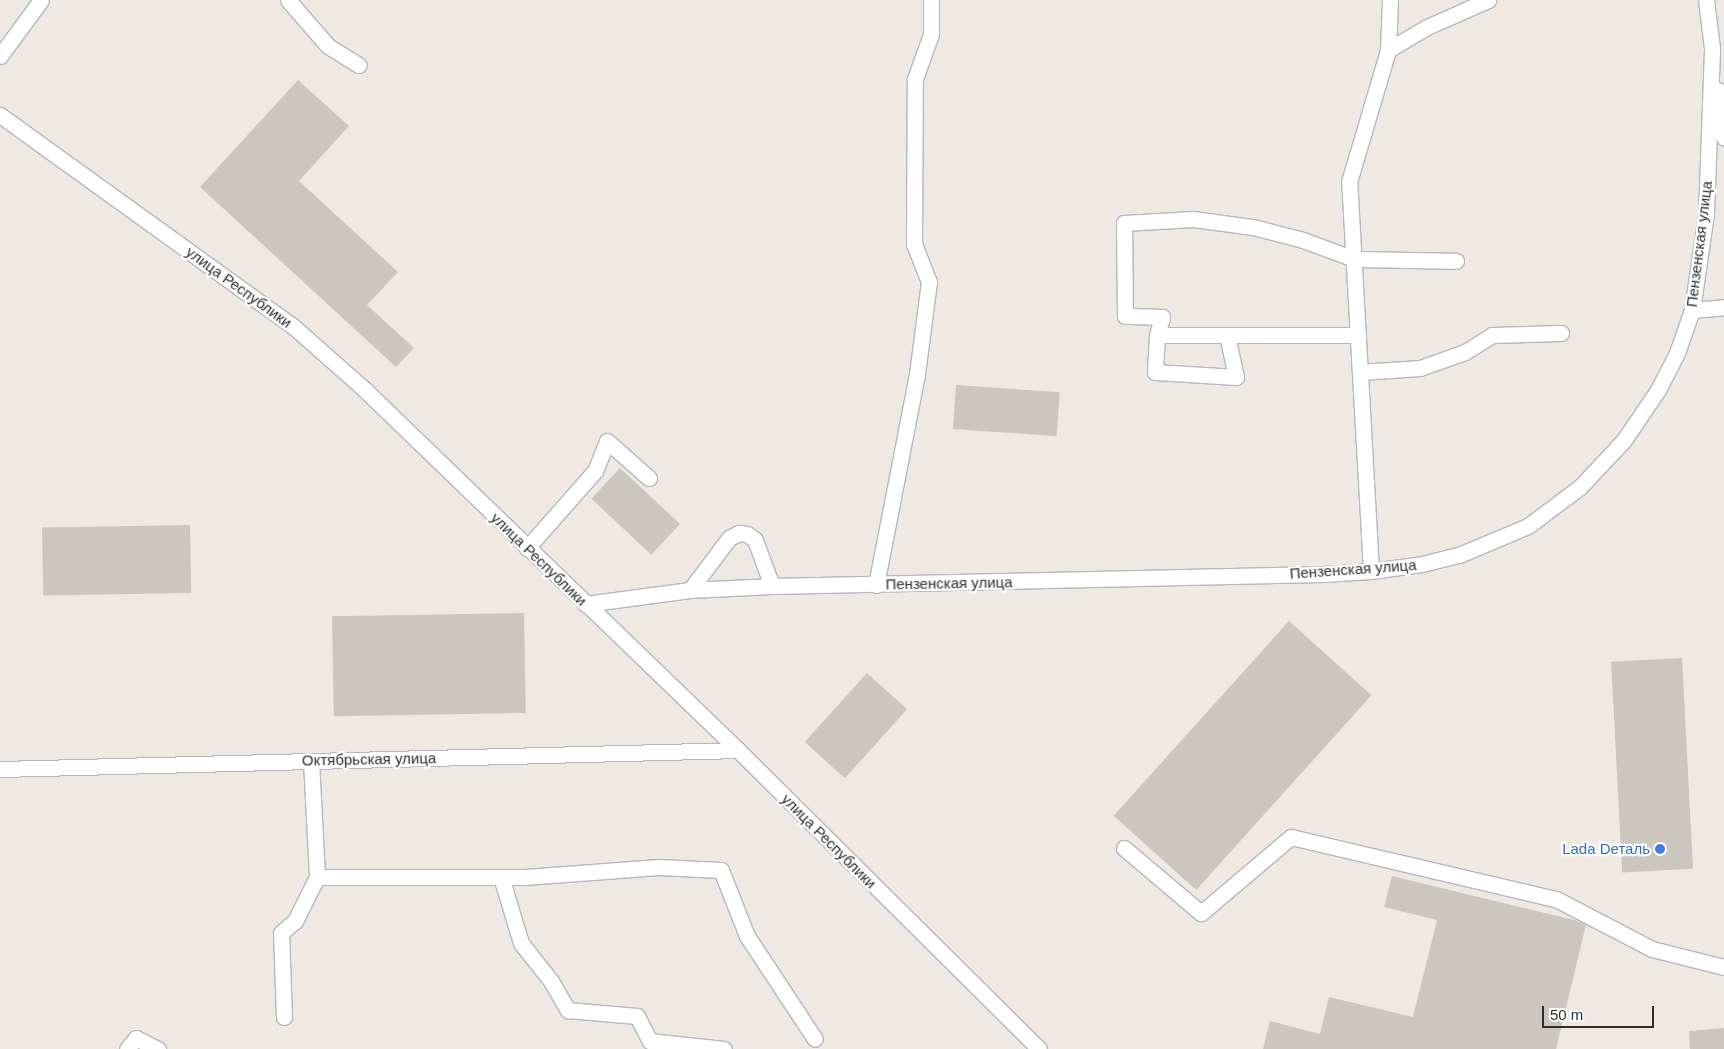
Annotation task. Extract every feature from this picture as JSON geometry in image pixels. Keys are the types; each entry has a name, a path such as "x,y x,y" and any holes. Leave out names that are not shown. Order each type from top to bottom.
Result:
{"street":[{"path":"0,56 41,0"},
{"path":"288,0 328,46 358,65"},
{"path":"876,585 917,374 929,282 914,244 915,79 931,34 931,0"},
{"path":"1371,571 1349,182 1388,50 1390,0"},
{"path":"1388,50 1427,27 1488,0"},
{"name":"Пензенская улица","path":"584,604 690,590 772,586 876,585 1371,571 1422,564 1485,546 1528,526 1580,486 1624,440 1658,390 1677,353 1692,310 1706,214 1712,48 1706,0"},
{"path":"1712,48 1724,138"},
{"name":"улица Республики","path":"0,114 294,327 364,389 584,604 738,750 1039,1049"},
{"path":"1227,335 1236,376 1155,372 1158,335 1162,318 1124,316 1124,223 1193,219 1253,226 1303,240 1354,259 1456,261"},
{"path":"1692,310 1724,306"},
{"path":"1360,372 1420,368 1466,352 1492,335 1561,333"},
{"path":"1158,335 1358,335"},
{"path":"527,548 595,471 607,441 648,478"},
{"path":"690,590 729,538 739,533 747,534 755,540 772,586"},
{"name":"Октябрьская улица","path":"0,769 738,750"},
{"path":"284,1017 282,933 295,921 317,877 311,761"},
{"path":"1124,848 1201,913 1291,837 1556,899 1652,950 1724,967"},
{"path":"317,877 501,877 659,867 721,870 747,936 815,1039"},
{"path":"501,877 521,943 551,981 568,1010 637,1016 650,1041 724,1049"},
{"path":"127,1049 136,1038 158,1049"}],"building":[{"path":"298,80 349,126 299,181 398,272 367,305 414,348 396,367 200,187"},
{"path":"956,385 1060,392 1057,436 953,429"},
{"path":"620,468 680,524 651,555 591,499"},
{"path":"190,525 191,593 43,596 42,528"},
{"path":"524,613 526,713 334,716 332,616"},
{"path":"1289,621 1371,695 1196,890 1114,816"},
{"path":"1682,658 1693,869 1622,872 1611,662"},
{"path":"867,673 907,709 845,778 805,742"},
{"path":"1392,876 1578,921 1586,925 1556,1049 1263,1049 1270,1021 1320,1034 1329,997 1413,1017 1437,920 1384,907"},
{"path":"1724,1028 1724,1049 1690,1049 1689,1031"}],"place":[{"name":"Lada Dеталь","path":"1660,849"}]}
